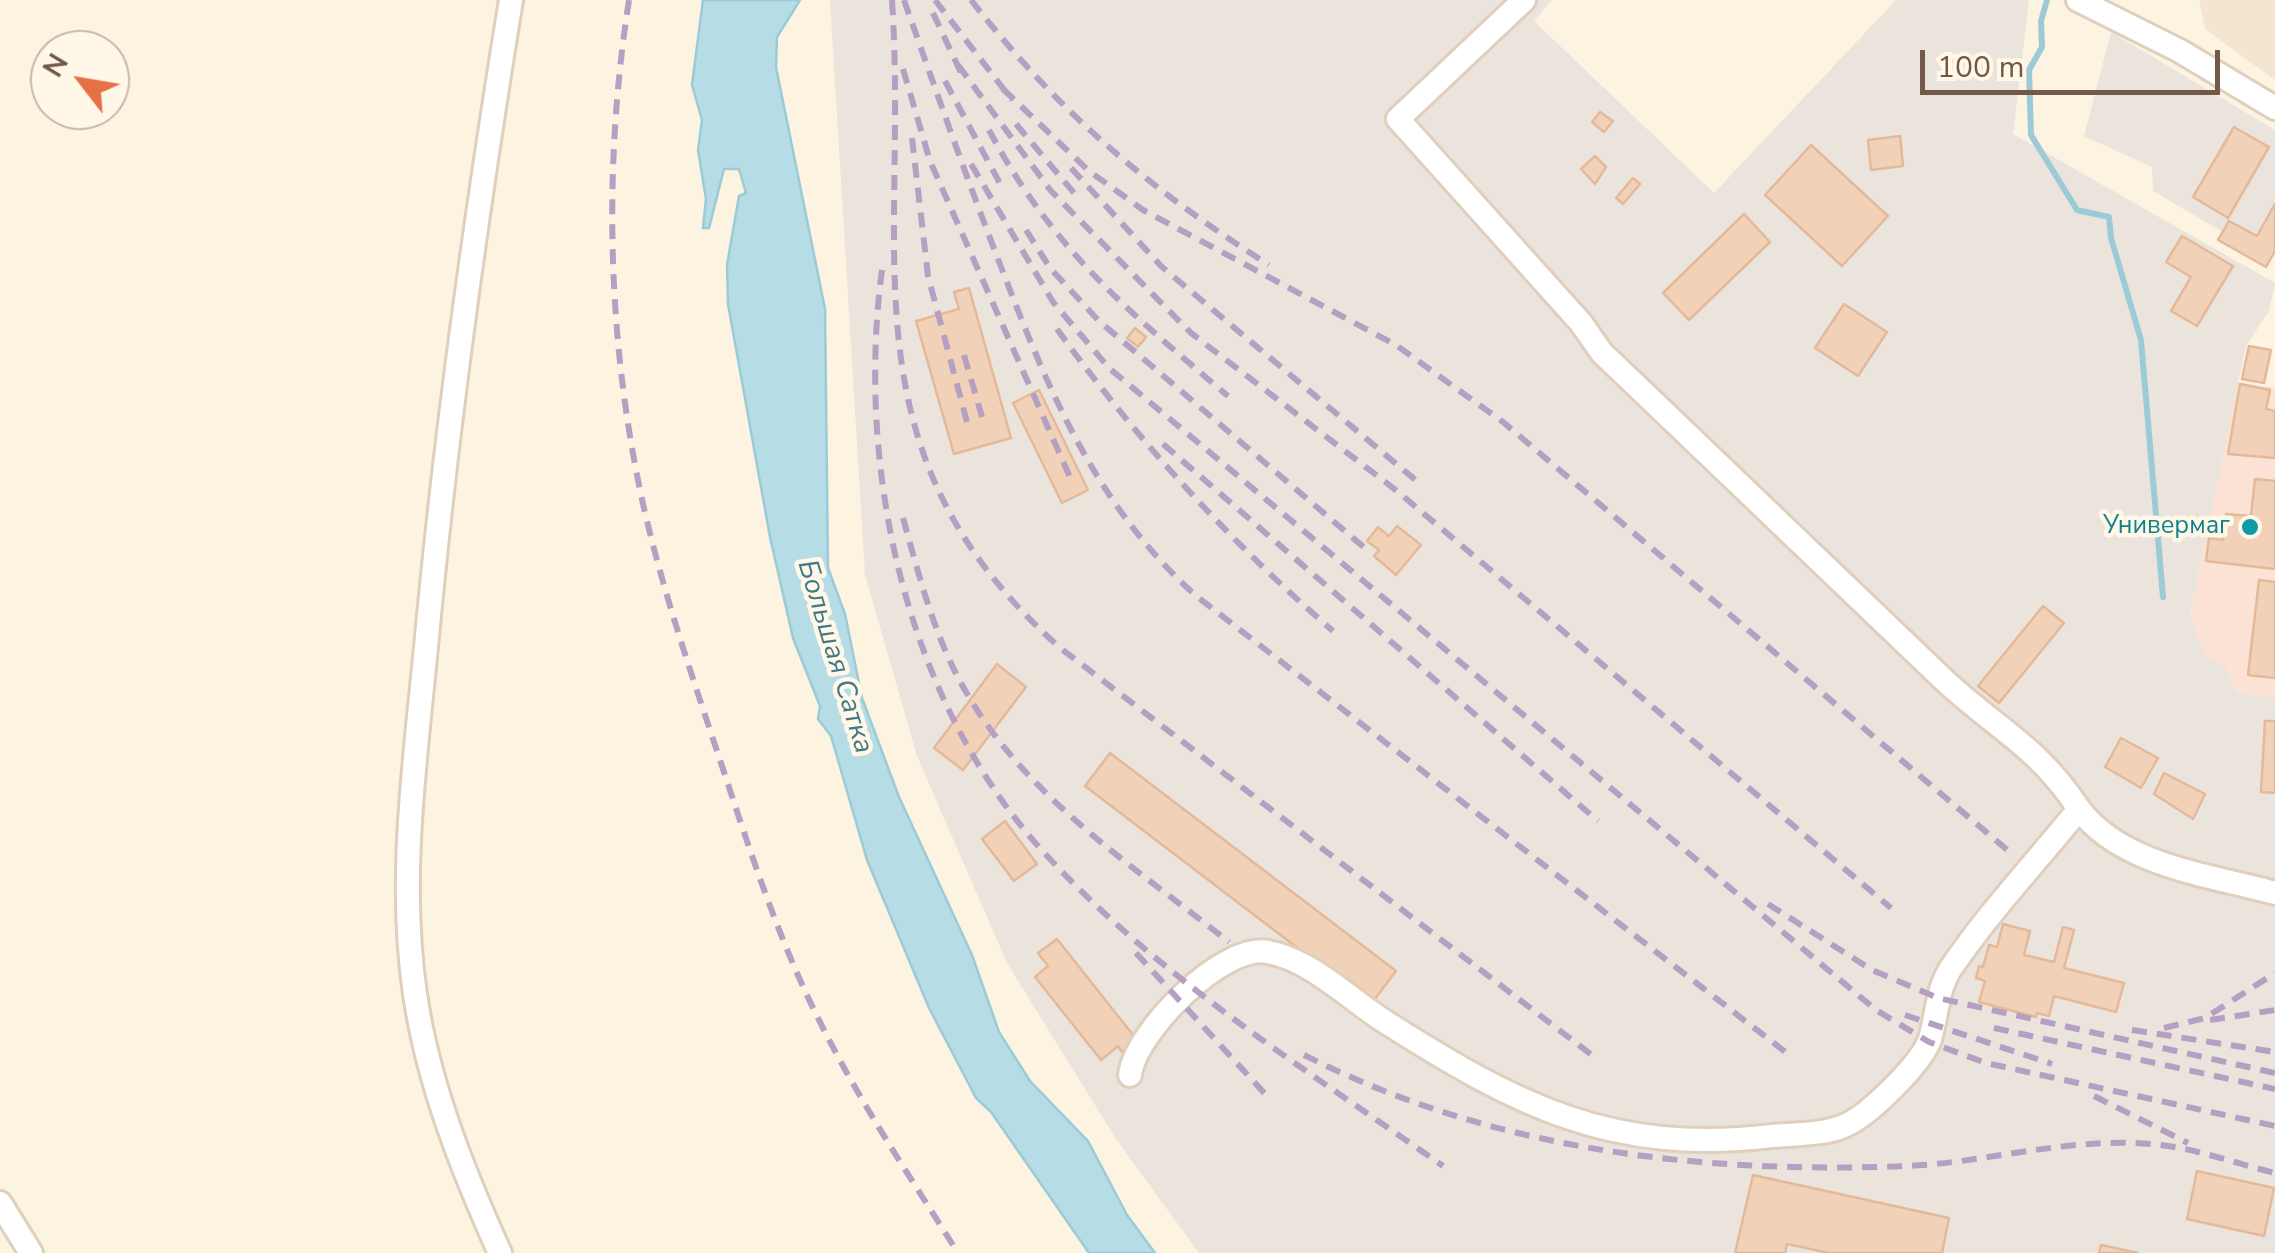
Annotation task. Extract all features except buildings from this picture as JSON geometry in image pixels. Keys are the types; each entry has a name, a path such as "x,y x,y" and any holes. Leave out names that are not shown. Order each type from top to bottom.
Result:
{"street":[{"path":"500,1253 461,1163 428,1053 415,996 408,870 439,499 464,293 511,0"},
{"path":"1524,0 1398,119 1581,323 1602,353 1956,691 2027,744 2102,834 2136,852 2275,894"},
{"path":"2078,0 2132,12 2275,108"},
{"path":"1130,1074 1141,1045 1179,1000 1223,964 1262,950 1301,964 1389,1024 1500,1088 1590,1127 1641,1138 1707,1141 1848,1125 1930,1042 1949,970 2080,809"},
{"path":"0,1202 31,1253"}],"shaded area":[{"path":"830,0 1552,0 1534,21 1714,193 1896,0 2029,0 2013,134 2275,283 2269,311 2246,346 2190,616 2206,657 2227,667 2236,693 2275,697 2275,1253 1199,1253 1116,1139 1007,963 917,756 865,575"},
{"path":"2199,0 2275,0 2275,80 2205,29"},
{"path":"2111,32 2275,130 2275,251 2223,232 2153,191 2152,167 2084,136"},
{"path":"2238,382 2275,388 2275,697 2236,693 2227,667 2206,657 2190,617"}],"water":[{"name":"Большая Сатка","path":"703,0 800,0 777,37 776,67 825,309 828,568 845,614 862,698 899,797 972,955 999,1032 1030,1081 1088,1141 1127,1215 1155,1253 1089,1253 991,1112 976,1098 929,1008 867,860 831,736 818,719 820,706 793,638 770,537 728,304 727,265 739,196 746,193 739,169 724,169 709,228 703,228 706,199 698,150 702,120 692,85"}],"waterway":[{"path":"2047,0 2041,21 2042,47 2029,70 2031,135 2077,210 2109,217 2111,238 2141,340 2163,597"}],"railway":[{"path":"629,0 615,126 613,253 622,379 651,535 697,690 791,959 854,1085 958,1253"},
{"path":"892,0 894,265 899,346 914,423 942,499 989,573 1059,647 1597,1059"},
{"path":"904,0 990,238 1058,404 1103,485 1160,560 1195,595 1788,1054"},
{"path":"935,0 1012,100"},
{"path":"971,0 1038,78 1108,146 1184,207 1269,265"},
{"path":"933,13 963,77"},
{"path":"958,65 1051,191 1191,333 1397,491 1891,908"},
{"path":"903,69 930,161 1073,484"},
{"path":"945,81 1004,191"},
{"path":"1003,89 1089,171 1143,210 1396,345 1503,422 2012,854"},
{"path":"1016,124 1074,193"},
{"path":"989,130 1013,172 1066,244 1125,306 1228,396"},
{"path":"912,138 928,276 967,422"},
{"path":"971,164 1053,302 1109,368 1876,1010 1929,1042 1986,1063 2275,1126"},
{"path":"1071,168 1162,267 1419,483"},
{"path":"1026,230 1050,268 1099,321 1366,549"},
{"path":"882,270 876,347 877,425 886,505 902,583 927,659 959,731 1000,798 1049,858 1093,902 1187,984 1443,1166"},
{"path":"1057,329 1119,411 1186,488 1333,631"},
{"path":"964,355 982,417"},
{"path":"1163,444 1598,821"},
{"path":"903,518 947,655 994,734 1022,768 1087,831 1229,942"},
{"path":"1768,904 1872,970 1938,998 2275,1073"},
{"path":"1136,953 1266,1095"},
{"path":"2164,1028 2205,1018 2275,973"},
{"path":"2210,1020 2275,1010"},
{"path":"1905,1015 2052,1064"},
{"path":"1994,1028 2275,1089"},
{"path":"2132,1030 2275,1052"},
{"path":"1304,1055 1376,1088 1449,1114 1599,1150 1676,1160 1753,1166 1909,1166 2120,1143 2181,1148 2275,1173"},
{"path":"2094,1096 2188,1143"}],"place":[{"name":"Универмаг","path":"2250,527"}]}
